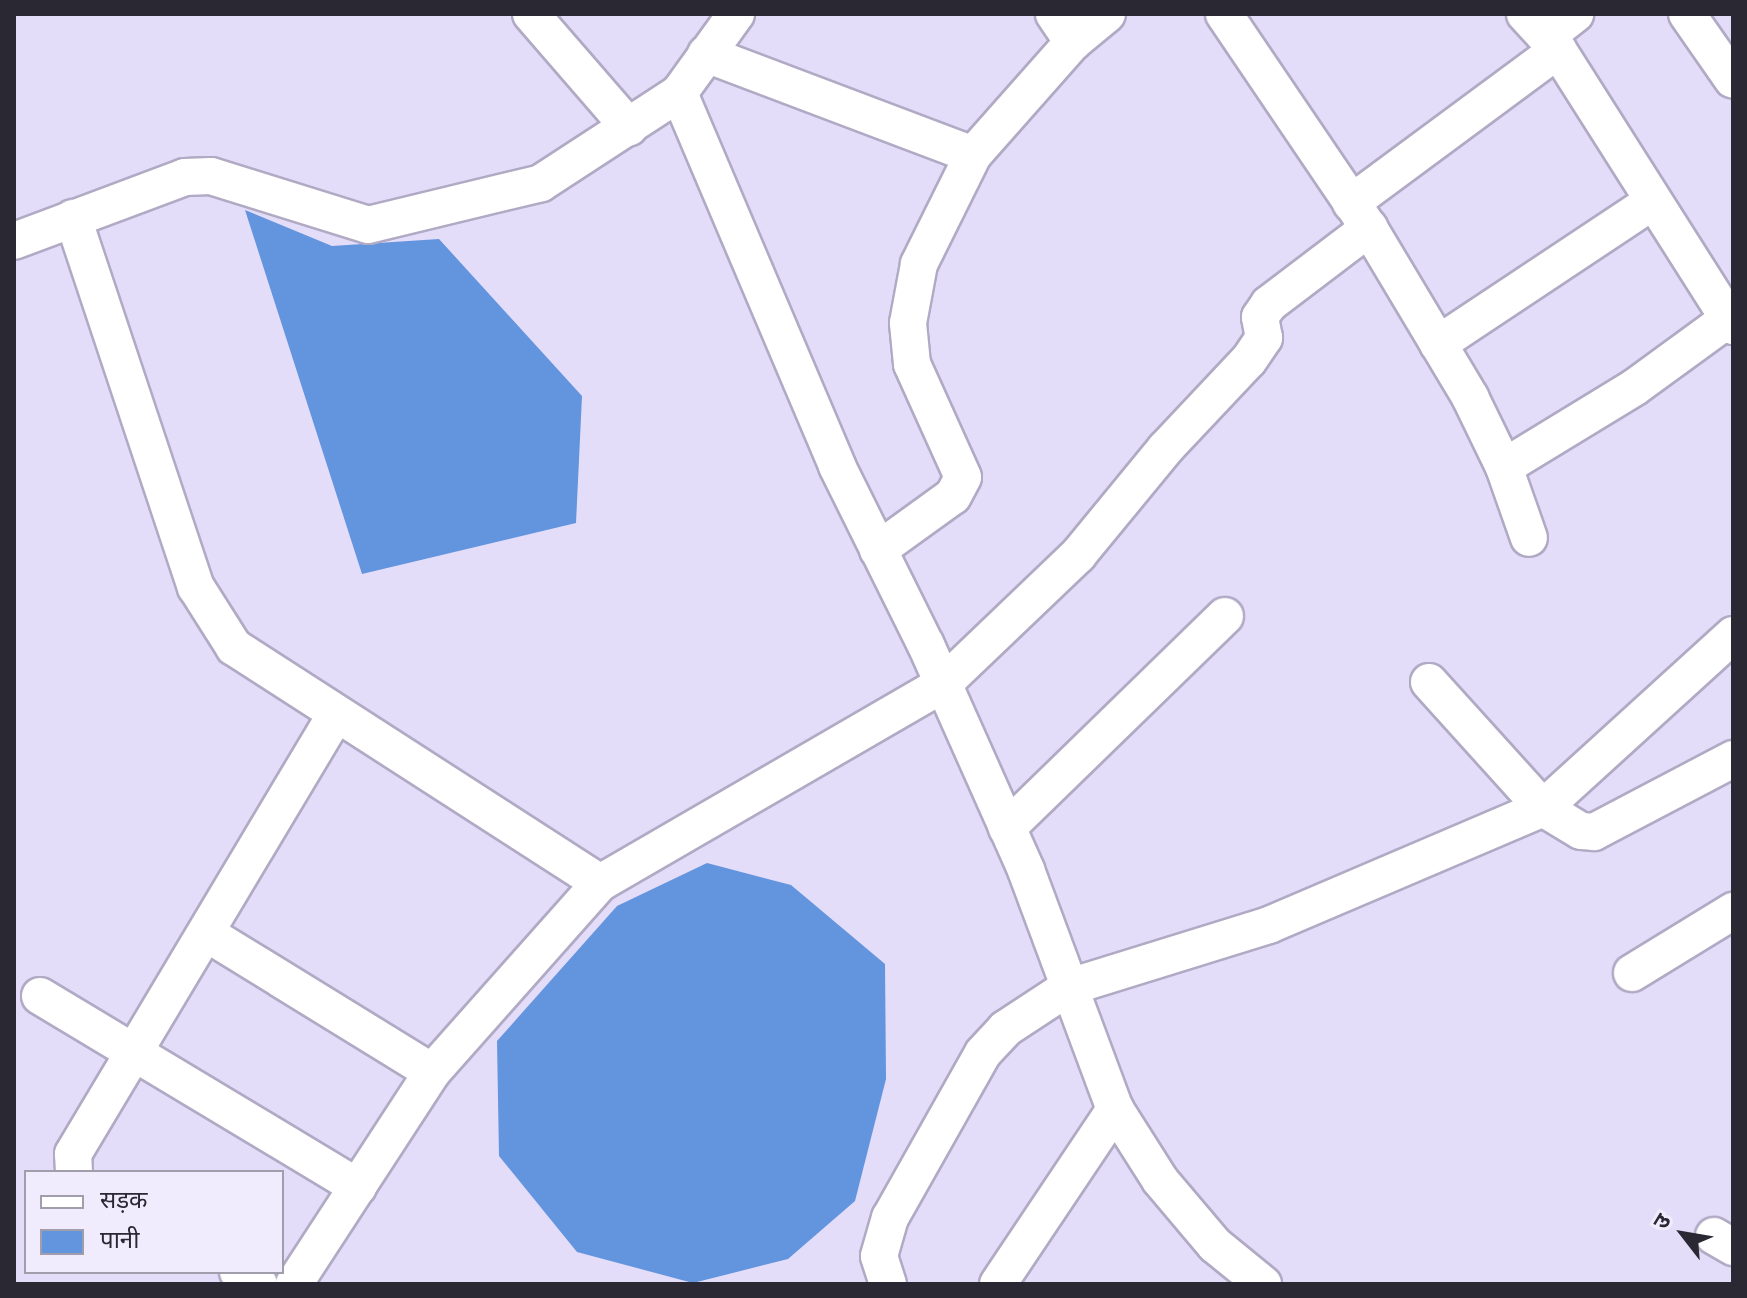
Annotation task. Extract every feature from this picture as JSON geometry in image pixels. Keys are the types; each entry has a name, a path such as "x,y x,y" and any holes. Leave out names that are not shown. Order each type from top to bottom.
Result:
{"street":[{"path":"531,14 629,127"},
{"path":"14,241 185,177 211,176 368,225 541,183 679,93 736,14"},
{"path":"878,550 953,496 963,477 912,364 908,323 919,264 973,155 1063,28 1107,14"},
{"path":"1224,14 1360,215 1438,344 1504,467 1529,538"},
{"path":"1687,14 1733,80"},
{"path":"294,1284 432,1072 600,883 943,684 1078,555 1165,449 1249,360 1264,338 1260,317 1269,304 1551,28 1652,202 1730,323 1635,387 1504,467"},
{"path":"706,54 973,155"},
{"path":"679,93 837,466 943,684 1007,828 1115,1109 1160,1180 1215,1245 1263,1284"},
{"path":"1438,344 1652,202"},
{"path":"73,218 196,587 213,620 234,647 600,883"},
{"path":"1007,828 1225,616"},
{"path":"888,1284 879,1256 890,1218 983,1053 1005,1029 1069,987 1269,925 1543,808 1733,635"},
{"path":"1429,682 1543,808 1581,831 1594,832 1733,759"},
{"path":"74,1170 73,1154 336,714"},
{"path":"1632,973 1733,911"},
{"path":"206,933 432,1072"},
{"path":"40,996 358,1187"},
{"path":"998,1284 1115,1109"},
{"path":"242,1274 259,1284"}],"water":[{"path":"245,210 332,246 439,239 582,396 576,523 362,574"},
{"path":"707,863 791,885 885,964 886,1079 855,1201 788,1259 693,1283 577,1252 499,1156 497,1041 617,906"}]}
